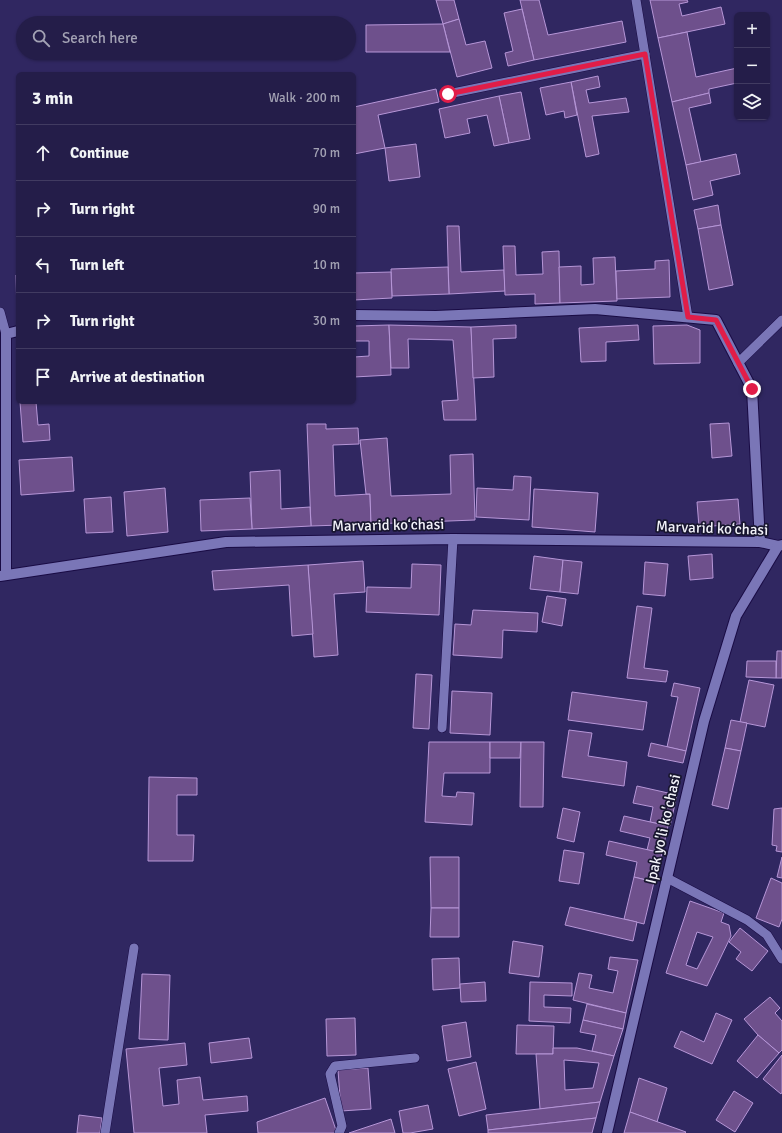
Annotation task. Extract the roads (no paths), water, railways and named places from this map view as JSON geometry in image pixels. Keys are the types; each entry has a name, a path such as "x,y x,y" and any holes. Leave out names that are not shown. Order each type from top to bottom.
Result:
{"street":[{"path":"356,315 436,316 595,309 716,320 752,389 760,542"},
{"path":"3,575 6,334 16,332"},
{"name":"Marvarid koʻchasi","path":"3,575 226,542 453,539 760,542 780,546"},
{"name":"Ipak yo'li ko'chasi","path":"607,1133 704,721 736,616 780,546"}],"lane":[{"path":"636,0 688,317"},
{"path":"448,94 645,54"},
{"path":"0,312 6,334"},
{"path":"738,363 782,320"},
{"path":"442,728 453,539"},
{"path":"667,878 747,920 767,935 782,959"},
{"path":"105,1133 134,948"},
{"path":"339,1133 342,1126 330,1074 336,1066 415,1058"}]}
